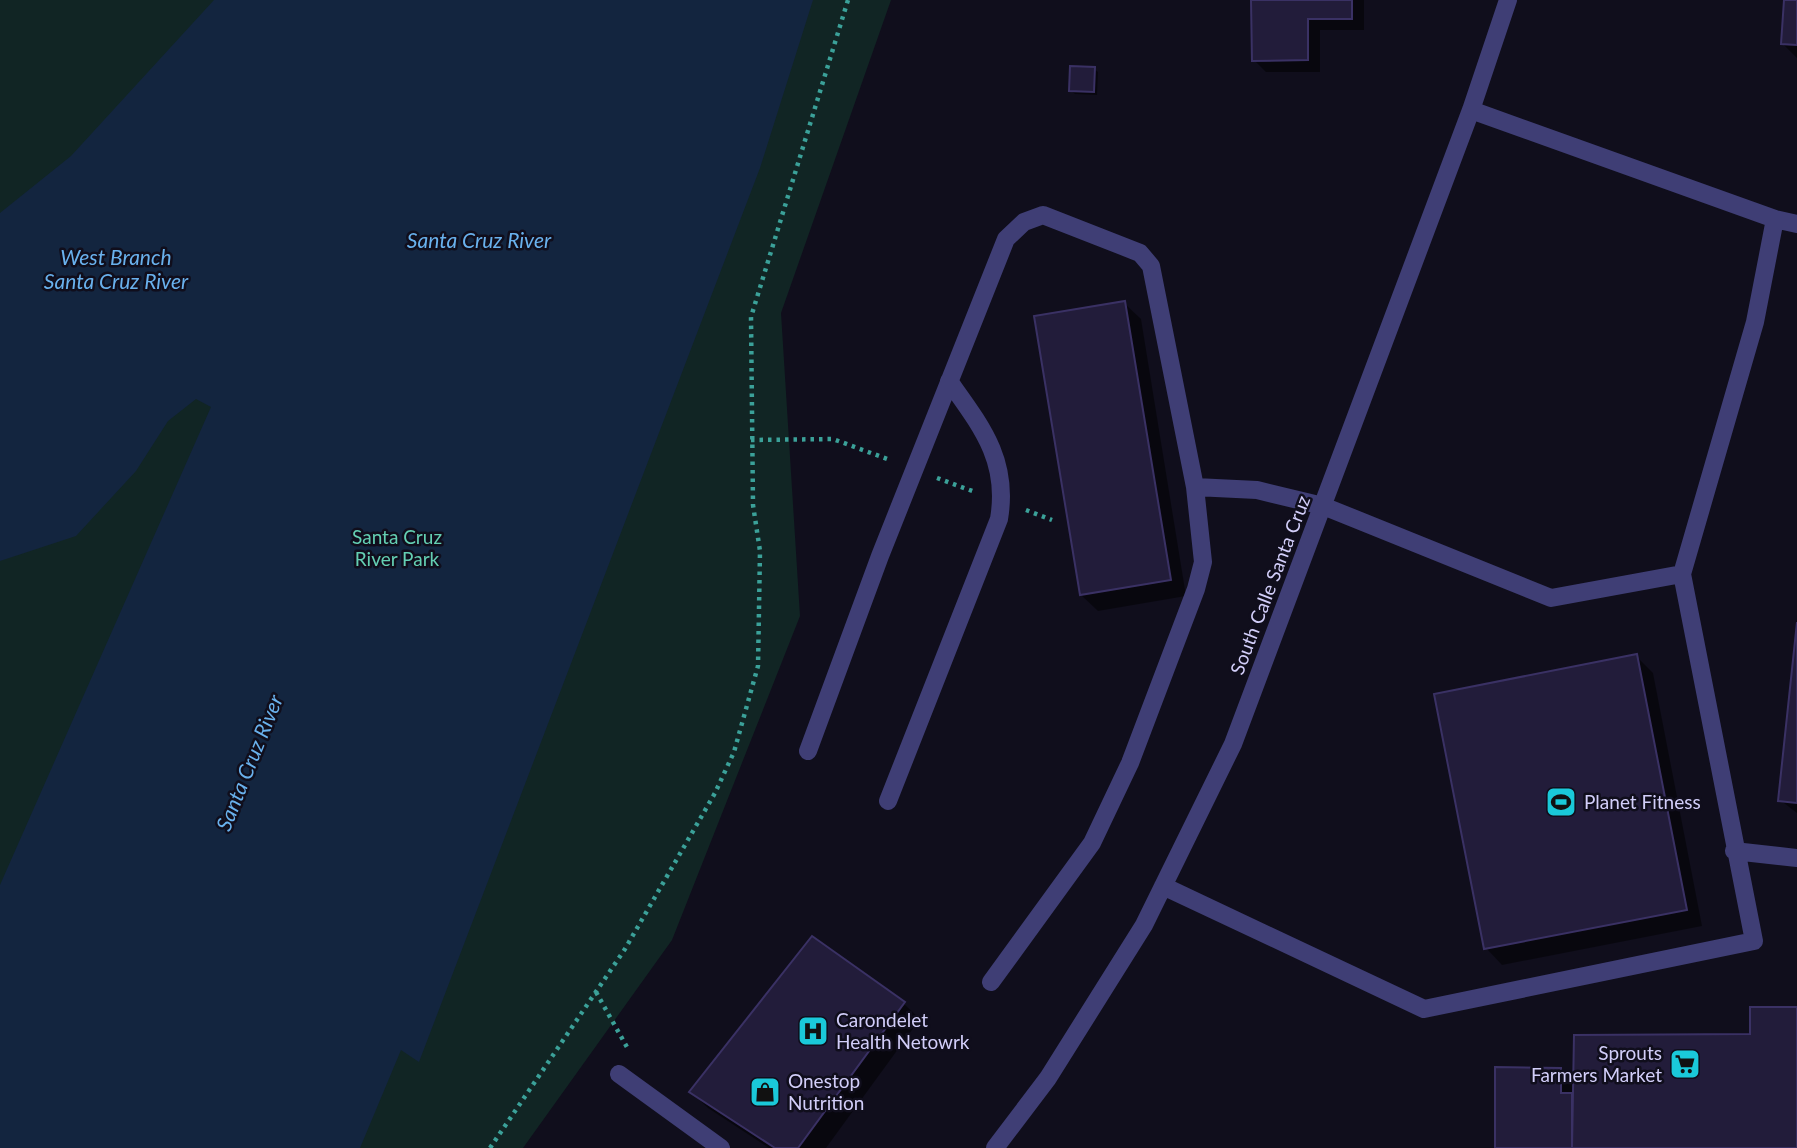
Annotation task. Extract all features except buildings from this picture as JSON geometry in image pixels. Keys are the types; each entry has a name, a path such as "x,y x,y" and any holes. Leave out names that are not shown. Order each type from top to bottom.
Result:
{"street":[{"name":"South Calle Santa Cruz","path":"995,1148 1060,1058 1143,925 1233,744 1471,110 1508,0"},
{"path":"1471,110 1775,219 1797,224"},
{"path":"808,751 880,556 1006,239 1024,222 1043,215 1140,253 1151,266 1195,487 1203,562 1196,589 1130,762 1091,843 991,982"},
{"path":"1163,886 1424,1009 1754,941 1734,850 1682,574 1755,323 1775,219"},
{"path":"888,801 999,519 1002,501 1003,489 987,433 949,381"},
{"path":"1195,487 1256,490 1323,506 1551,598 1682,574"},
{"path":"1734,850 1797,858"},
{"path":"620,1074 721,1148"}],"path":[{"path":"490,1148 625,949 715,793 734,752 758,666 760,551 752,492 751,317 848,0"},
{"path":"596,992 632,1056"}],"green space":[{"name":"Santa Cruz River","path":"0,0 891,0 781,313 800,616 672,940 523,1148 0,1148"}],"water":[{"name":"Santa Cruz River","path":"214,0 813,0 760,168 419,1062 401,1050 360,1148 0,1148 0,885 211,407 196,399 168,421 136,471 76,536 0,561 0,213 71,156"}],"place":[{"name":"Planet Fitness","path":"1561,802"},
{"name":"Carondelet Health Netowrk","path":"813,1031"},
{"name":"Sprouts Farmers Market","path":"1685,1064"},
{"name":"Onestop Nutrition","path":"765,1092"}],"water label":[{"name":"West Branch Santa Cruz River","path":"116,270"}],"park label":[{"name":"Santa Cruz River Park","path":"397,548"}]}
